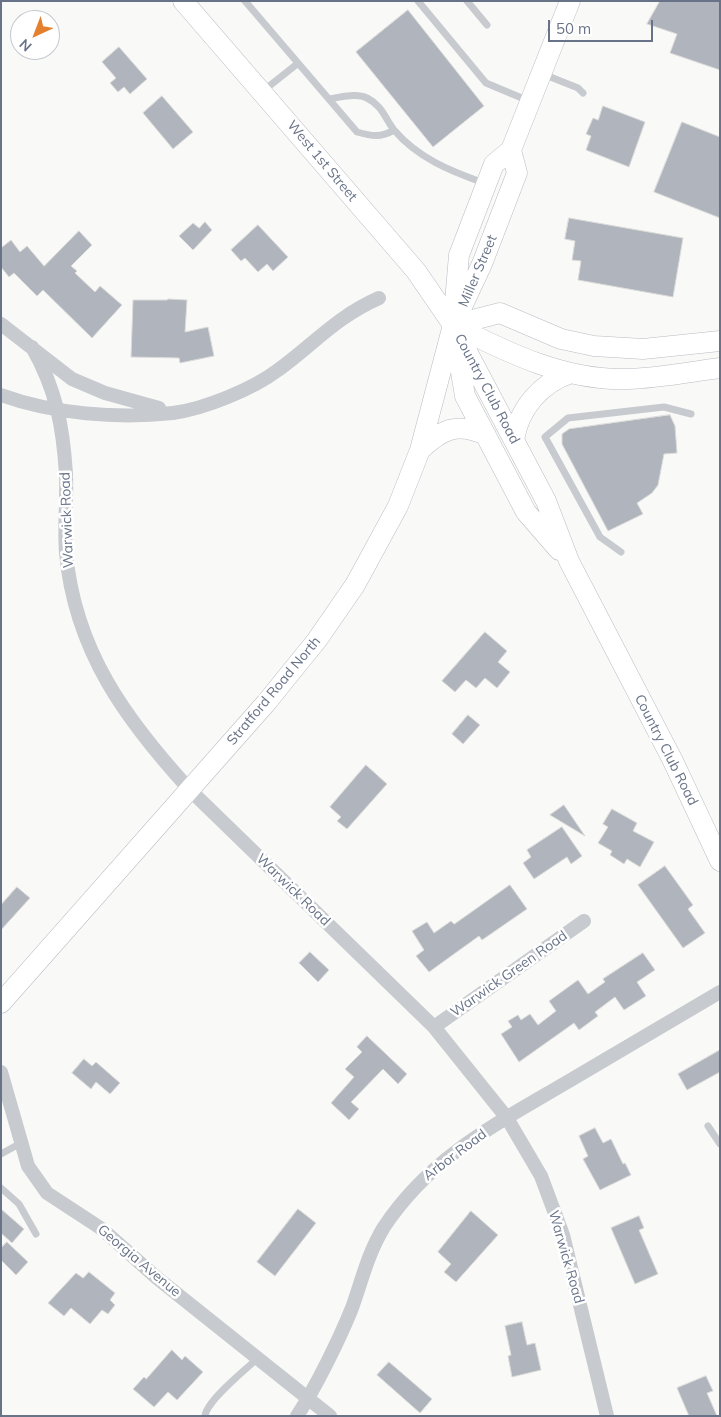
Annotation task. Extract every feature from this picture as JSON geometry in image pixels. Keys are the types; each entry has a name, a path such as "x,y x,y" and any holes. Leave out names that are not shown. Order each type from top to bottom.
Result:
{"main road":[{"name":"West 1st Street","path":"184,1 416,271 453,325"},
{"name":"Miller Street","path":"453,325 459,255 494,164 511,150 570,1"},
{"name":"Miller Street","path":"453,325 482,264 517,173 511,150"},
{"path":"453,325 500,313 561,338 594,346 644,349 720,341"},
{"path":"453,325 534,362 571,374 628,379 720,368"},
{"name":"Country Club Road","path":"453,325 465,396 526,512 568,561"},
{"name":"Country Club Road","path":"453,325 546,501 568,561 673,761 720,861"},
{"name":"Stratford Road North","path":"1,1003 294,670 337,613 384,534 420,450 453,325"},
{"path":"514,440 519,417 542,388 557,378 571,374"},
{"path":"420,450 433,437 455,428 471,429 486,435"}],"street":[{"path":"1,395 59,411 106,414 174,413 206,404 240,390 277,371 329,327 353,310 379,298"},
{"path":"1,324 72,379 106,393 174,413"},
{"name":"Warwick Road","path":"32,347 48,375 59,411 66,473 66,552 71,591 85,636 113,695 153,750 190,790 434,1026 506,1118 541,1176 563,1235 607,1416"},
{"name":"Warwick Green Road","path":"434,1026 584,921"},
{"name":"Arbor Road","path":"297,1416 309,1398 351,1308 365,1263 383,1229 406,1195 434,1168 506,1118 720,992"},
{"name":"Georgia Avenue","path":"1,1072 28,1166 48,1193 102,1229 157,1278 330,1416"}],"lane":[{"path":"245,1 297,64 358,132 372,137 386,135 394,130"},
{"path":"418,1 486,82 529,102"},
{"path":"467,1 487,25"},
{"path":"263,92 297,64"},
{"path":"541,73 578,88 583,93"},
{"path":"329,99 347,96 367,98 384,112 394,130 439,166 486,184"},
{"path":"621,552 600,537 545,437 568,418 664,406 691,414"},
{"path":"708,1126 720,1144"},
{"path":"1,1154 21,1144"},
{"path":"1,1188 19,1204 36,1234"},
{"path":"205,1416 206,1410 214,1400 258,1358"}],"building":[{"path":"660,1 720,1 720,70 670,53 677,34 647,24"},
{"path":"408,10 484,106 433,147 356,52"},
{"path":"119,47 147,79 130,94 124,87 118,92 110,83 116,78 102,62"},
{"path":"162,96 193,132 173,149 143,113"},
{"path":"603,106 645,122 629,167 586,150 591,136 586,134 593,118 598,120"},
{"path":"682,122 720,137 720,218 654,192"},
{"path":"569,218 683,238 673,297 578,280 581,261 572,260 575,241 565,239"},
{"path":"205,222 212,230 193,250 179,236 193,223 199,228"},
{"path":"258,225 288,257 273,271 267,264 258,272 245,258 241,261 231,250"},
{"path":"79,231 92,245 71,266 77,271 75,273 95,292 100,286 122,305 92,338 43,290 37,296 14,273 9,277 1,267 1,248 11,240 20,252 27,246 44,266"},
{"path":"133,300 187,300 185,332 208,327 214,356 180,363 179,358 131,357"},
{"path":"670,415 675,426 677,453 664,454 658,485 652,493 637,503 643,514 608,531 562,444 562,434 569,429"},
{"path":"485,632 507,651 498,662 510,672 497,688 485,678 476,688 466,680 455,692 442,681"},
{"path":"468,715 480,725 463,744 452,734"},
{"path":"366,765 387,784 347,829 337,821 341,817 330,807"},
{"path":"564,805 585,836 550,815"},
{"path":"612,809 637,823 633,831 654,842 640,867 627,859 624,864 610,855 612,851 598,843 608,827 603,824"},
{"path":"562,827 582,856 571,864 567,857 534,879 523,863 531,857 527,850"},
{"path":"665,866 693,905 688,909 705,933 683,948 638,885"},
{"path":"510,885 527,909 482,940 479,936 429,972 416,956 424,950 412,931 427,922 434,933 451,921 454,924"},
{"path":"17,887 30,898 1,930 1,905"},
{"path":"310,952 329,970 318,982 299,963"},
{"path":"643,953 655,970 637,982 646,996 624,1010 615,997 595,1012 598,1016 579,1030 574,1023 519,1062 501,1034 512,1027 508,1021 518,1015 521,1020 530,1014 538,1025 556,1011 549,1001 578,980 588,994 605,982 603,979"},
{"path":"367,1036 407,1074 398,1084 383,1069 351,1102 359,1109 349,1120 331,1103 354,1077 345,1069 362,1052 357,1047"},
{"path":"720,1050 720,1072 687,1090 678,1074"},
{"path":"84,1059 92,1066 96,1062 120,1083 110,1094 96,1082 91,1089 72,1073"},
{"path":"595,1128 603,1143 611,1139 623,1164 625,1163 631,1175 600,1190 583,1159 588,1156 579,1136"},
{"path":"1,1209 24,1229 12,1243 1,1233"},
{"path":"298,1209 316,1223 275,1276 257,1262"},
{"path":"471,1211 498,1235 456,1282 444,1272 451,1264 438,1252"},
{"path":"639,1216 644,1228 639,1230 658,1274 635,1284 611,1228"},
{"path":"7,1242 28,1262 16,1275 1,1260 1,1248"},
{"path":"89,1272 115,1293 110,1300 115,1305 108,1314 102,1310 90,1324 71,1308 64,1316 48,1303 76,1273 83,1278"},
{"path":"522,1322 527,1345 535,1343 541,1370 512,1377 508,1356 511,1355 505,1326"},
{"path":"172,1350 182,1360 185,1356 203,1372 177,1400 168,1392 154,1407 133,1389 144,1377 146,1379"},
{"path":"389,1362 432,1399 420,1413 377,1375"},
{"path":"706,1376 713,1391 707,1393 717,1416 689,1416 677,1388"}]}
